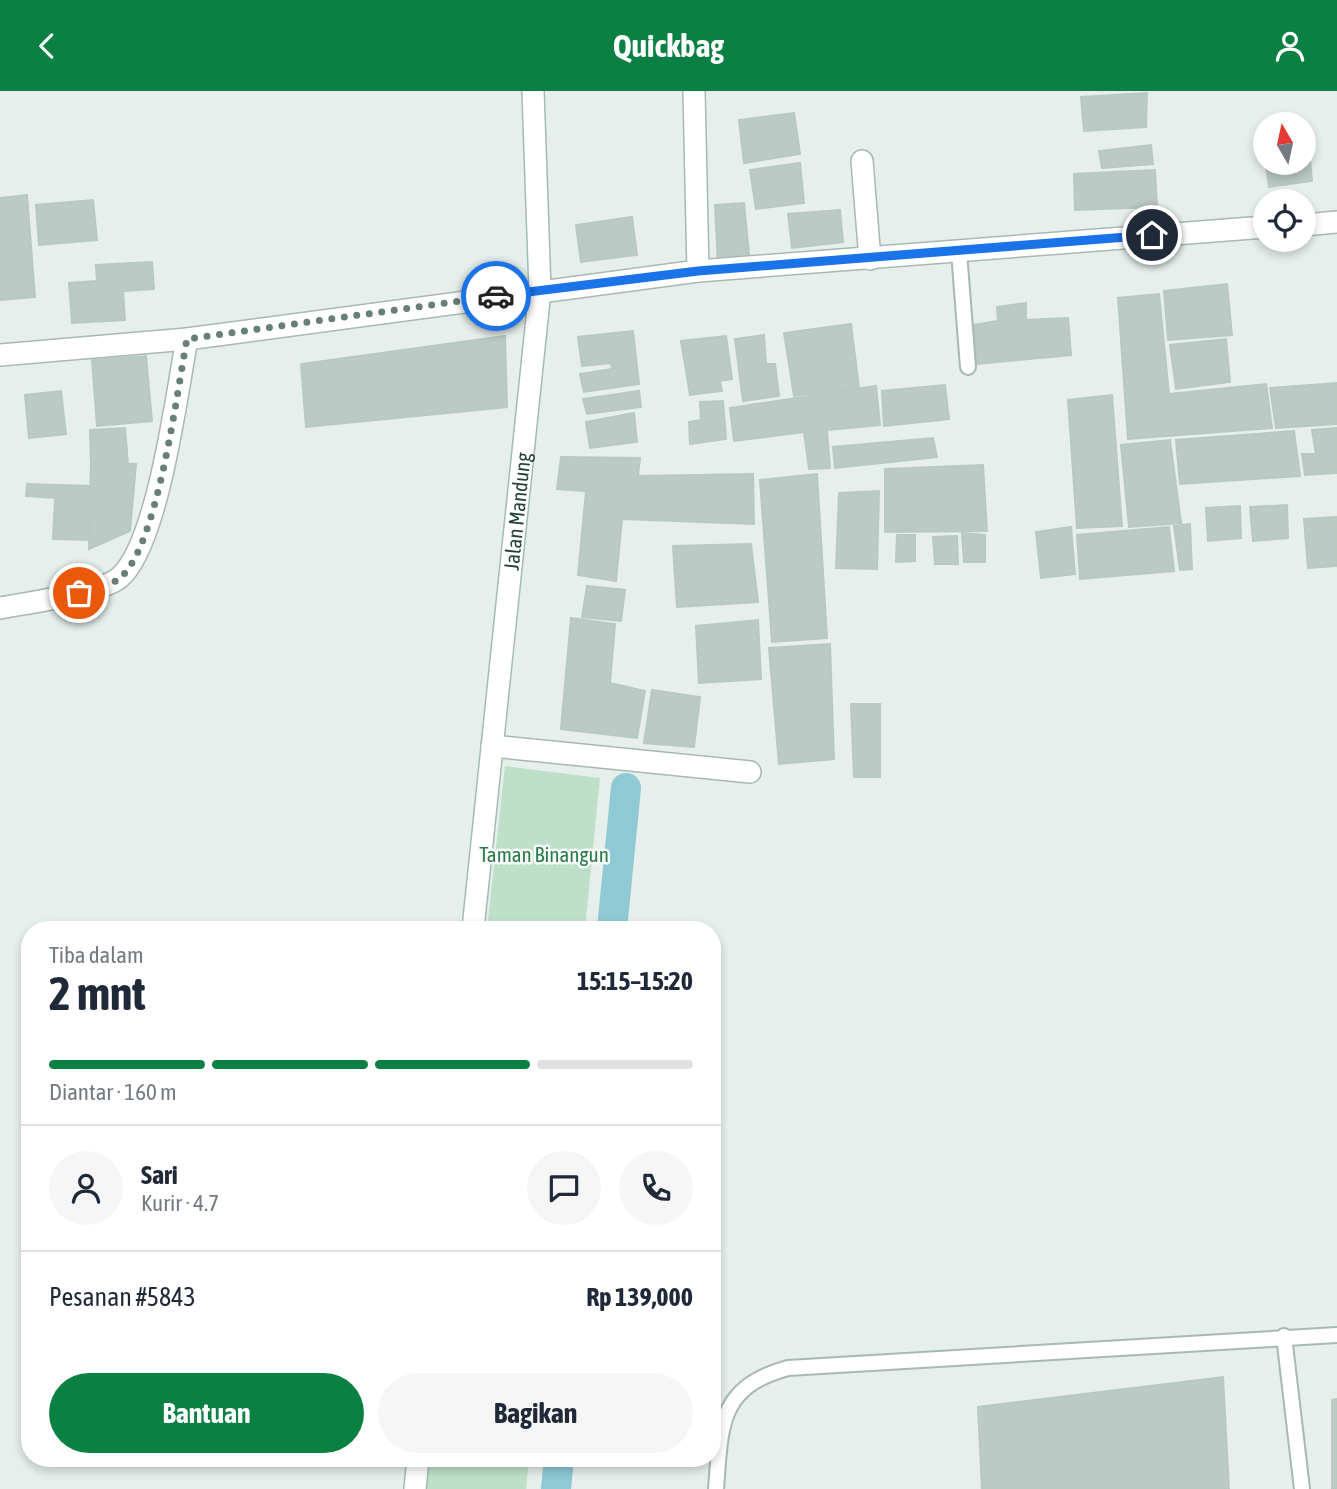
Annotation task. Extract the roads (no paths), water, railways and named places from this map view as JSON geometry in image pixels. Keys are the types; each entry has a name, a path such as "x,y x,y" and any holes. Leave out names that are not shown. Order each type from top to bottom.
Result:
{"street":[{"name":"Jalan Mandung","path":"474,921 540,290 533,91"},
{"path":"694,91 698,271"},
{"path":"862,161 870,259"},
{"path":"1316,224 1337,222"},
{"path":"0,355 187,339 698,271 1253,228"},
{"path":"0,608 79,593 119,579 137,552 153,509 187,339"},
{"path":"492,746 750,772"},
{"path":"415,1489 417,1467"}],"lane":[{"path":"959,251 968,367"},
{"path":"721,1434 729,1406 758,1376 788,1368 1283,1336 1337,1335"},
{"path":"1283,1336 1302,1489"},
{"path":"716,1489 718,1467"}],"waterway":[{"path":"613,921 626,788"},
{"path":"556,1489 558,1467"}],"park label":[{"name":"Taman Binangun","path":"544,854"}]}
